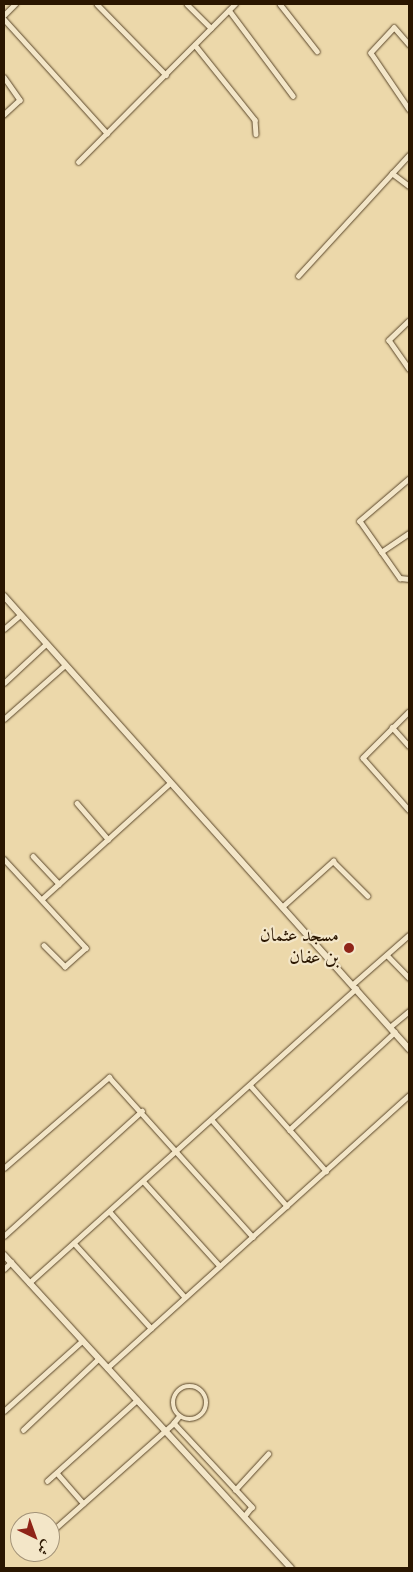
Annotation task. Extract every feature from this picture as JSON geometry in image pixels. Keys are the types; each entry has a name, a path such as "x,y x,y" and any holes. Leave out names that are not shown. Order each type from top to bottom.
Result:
{"street":[{"path":"4,15 14,4"},
{"path":"97,4 166,75"},
{"path":"187,4 211,28"},
{"path":"78,162 235,4"},
{"path":"280,4 317,51"},
{"path":"229,10 293,96"},
{"path":"4,19 107,132"},
{"path":"409,45 394,28 370,53 409,109"},
{"path":"195,45 255,120 256,134"},
{"path":"4,78 20,98 4,115"},
{"path":"298,276 409,155"},
{"path":"392,173 409,186"},
{"path":"409,321 389,340 409,368"},
{"path":"409,480 361,517 381,552 402,580 409,579"},
{"path":"381,552 409,533"},
{"path":"4,596 409,1049"},
{"path":"4,629 20,615"},
{"path":"4,683 46,644"},
{"path":"4,719 65,665"},
{"path":"409,712 363,758 409,810"},
{"path":"392,728 409,746"},
{"path":"42,899 170,783"},
{"path":"77,803 108,839"},
{"path":"33,856 59,884"},
{"path":"4,859 86,948 66,967 44,946"},
{"path":"282,907 333,861 368,896"},
{"path":"29,1283 212,1120 409,935"},
{"path":"387,955 409,978"},
{"path":"289,1130 393,1030 409,1011"},
{"path":"4,1168 107,1078 142,1111 253,1237"},
{"path":"250,1085 326,1171"},
{"path":"107,1368 409,1095"},
{"path":"4,1236 142,1111"},
{"path":"212,1120 287,1206"},
{"path":"144,1182 220,1266"},
{"path":"110,1212 185,1297"},
{"path":"74,1243 151,1328"},
{"path":"4,1255 291,1568"},
{"path":"4,1269 11,1262"},
{"path":"4,1411 82,1341"},
{"path":"23,1430 98,1359"},
{"path":"194,1386 206,1396 206,1407 191,1421 179,1417 173,1402 178,1392 194,1386"},
{"path":"47,1481 138,1400"},
{"path":"60,1524 179,1417"},
{"path":"174,1422 252,1507 245,1516"},
{"path":"235,1490 268,1454"},
{"path":"57,1473 83,1503"}],"place":[{"name":"مسجد عثمان بن عفان","path":"349,948"}]}
